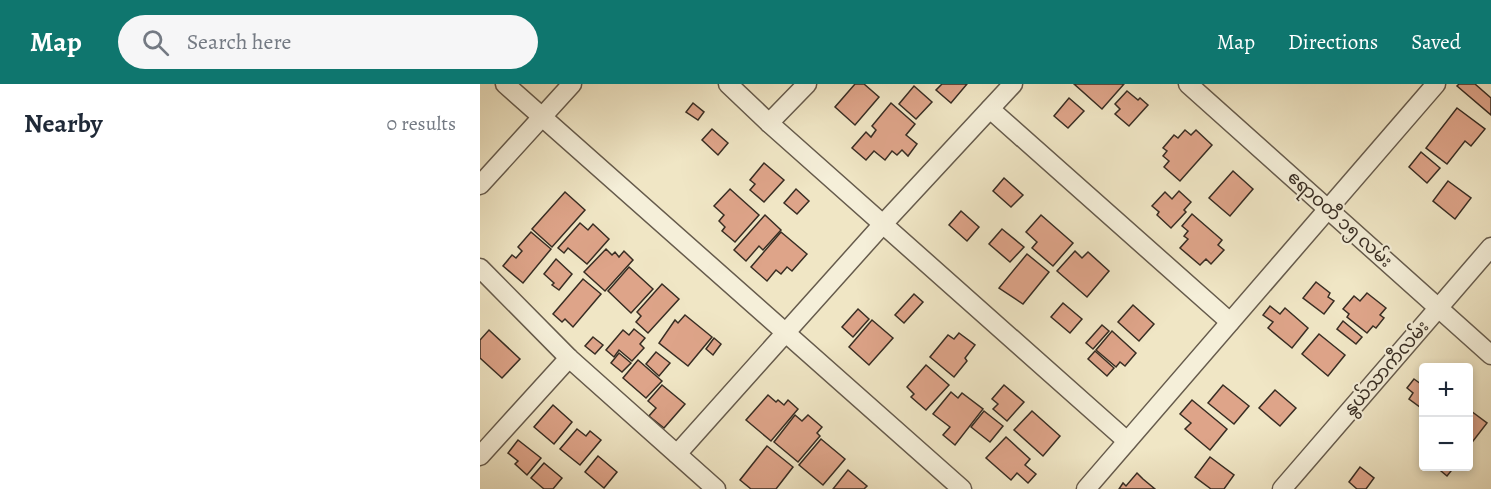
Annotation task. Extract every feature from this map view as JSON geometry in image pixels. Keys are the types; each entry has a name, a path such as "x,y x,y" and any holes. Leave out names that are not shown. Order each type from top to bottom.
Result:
{"street":[{"path":"505,84 962,489"},
{"path":"480,185 572,84"},
{"path":"728,84 1127,441"},
{"path":"769,123 807,84"},
{"path":"677,454 883,224 1013,84"},
{"name":"ဧရာဝတီ ၁၅ လမ်း","path":"1188,84 1491,355"},
{"path":"1086,489 1436,84"},
{"path":"990,109 1230,322"},
{"name":"နွယ်သာကီလမ်း","path":"1282,489 1491,248"},
{"path":"480,268 569,358 716,489"},
{"path":"480,456 569,358"}],"building":[{"path":"855,84 864,84 879,97 855,125 835,107"},
{"path":"942,84 967,84 951,103 936,90"},
{"path":"1074,84 1124,84 1102,109"},
{"path":"1475,84 1491,98 1491,115 1457,86"},
{"path":"914,86 932,102 916,119 899,104"},
{"path":"1127,91 1148,105 1129,126 1115,114 1120,109 1115,104"},
{"path":"1069,98 1084,111 1068,128 1054,116"},
{"path":"693,103 704,112 698,120 686,112"},
{"path":"891,103 915,124 906,135 917,144 908,156 902,150 897,155 892,151 885,160 874,151 866,160 852,148 866,132 871,137 876,130 872,126"},
{"path":"1457,108 1485,129 1471,146 1465,141 1447,164 1426,148"},
{"path":"712,129 728,143 718,155 702,140"},
{"path":"1185,130 1191,135 1196,130 1212,145 1180,181 1164,167 1169,161 1163,156 1167,151 1163,148 1174,135 1178,138"},
{"path":"1421,152 1440,168 1427,183 1409,167"},
{"path":"764,163 784,180 764,202 750,190 755,184 750,180"},
{"path":"1233,171 1253,189 1230,216 1209,198"},
{"path":"1004,178 1023,195 1011,207 993,191"},
{"path":"1448,181 1471,198 1455,219 1433,201"},
{"path":"730,189 759,215 735,242 722,231 725,227 719,221 724,215 714,206"},
{"path":"796,189 809,201 797,214 784,203"},
{"path":"1179,191 1191,202 1184,210 1186,212 1171,228 1157,215 1159,212 1152,206 1165,192 1172,199"},
{"path":"565,192 585,210 552,247 532,229"},
{"path":"961,211 979,227 967,241 949,225"},
{"path":"1192,214 1222,240 1218,245 1224,250 1211,264 1206,259 1200,265 1180,248 1188,239 1184,236 1188,231 1182,226"},
{"path":"765,215 781,230 763,250 759,246 746,261 734,250"},
{"path":"1041,215 1073,243 1053,266 1032,248 1037,242 1026,232"},
{"path":"580,223 588,230 593,224 609,239 587,264 568,248 564,253 558,248"},
{"path":"1002,229 1024,247 1010,262 989,244"},
{"path":"531,232 551,249 523,283 503,266 512,255 516,258 522,251 518,247"},
{"path":"781,232 807,254 792,271 787,267 781,274 776,270 767,281 751,267"},
{"path":"606,249 612,255 615,252 619,257 624,251 633,260 605,291 584,272"},
{"path":"1075,251 1082,258 1088,252 1109,271 1087,297 1057,271"},
{"path":"1027,254 1049,272 1023,304 999,288"},
{"path":"556,259 572,274 559,290 544,274"},
{"path":"629,267 653,289 631,313 608,291"},
{"path":"583,279 601,294 573,327 565,319 562,322 553,314"},
{"path":"1316,282 1330,293 1328,297 1334,301 1324,314 1303,298"},
{"path":"662,284 679,299 648,333 636,322 641,316 637,312"},
{"path":"1367,293 1386,308 1380,315 1384,318 1376,328 1373,326 1367,333 1347,317 1349,314 1343,309 1354,296 1360,301"},
{"path":"914,294 923,302 904,323 895,315"},
{"path":"1063,303 1082,319 1070,333 1051,317"},
{"path":"1133,305 1154,324 1139,341 1118,322"},
{"path":"1270,306 1280,314 1285,308 1308,328 1292,348 1268,328 1273,322 1263,315"},
{"path":"858,309 869,319 853,337 842,327"},
{"path":"685,315 712,337 688,366 659,343 675,320 678,323"},
{"path":"872,320 893,338 869,365 849,347"},
{"path":"1343,321 1362,337 1356,344 1337,329"},
{"path":"1102,325 1109,331 1093,349 1086,343"},
{"path":"634,329 645,338 640,344 644,348 632,361 619,350 614,357 606,350 623,330 629,335"},
{"path":"489,330 520,359 502,378 480,358 480,340"},
{"path":"1112,331 1136,353 1125,366 1120,362 1116,367 1096,350"},
{"path":"959,333 975,345 965,358 967,361 954,377 930,357 948,335 954,339"},
{"path":"1319,334 1345,355 1328,376 1302,354"},
{"path":"593,337 603,345 595,354 585,346"},
{"path":"714,338 721,344 713,355 706,349"},
{"path":"1095,351 1114,368 1107,376 1088,359"},
{"path":"656,352 670,363 659,376 646,364"},
{"path":"619,353 631,363 622,372 611,363"},
{"path":"638,360 662,381 646,398 623,378"},
{"path":"926,365 949,385 926,410 911,397 914,394 907,387"},
{"path":"1414,379 1419,383 1419,406 1409,399 1413,393 1407,388"},
{"path":"662,385 685,404 664,428 649,416 656,408 648,401"},
{"path":"1004,385 1024,402 1007,421 993,409 998,404 992,399"},
{"path":"1223,385 1249,406 1234,424 1208,403"},
{"path":"1275,390 1296,408 1280,426 1259,408"},
{"path":"951,392 958,398 962,393 983,409 955,445 943,435 950,427 933,414"},
{"path":"768,395 784,405 788,400 798,409 771,441 746,420"},
{"path":"1192,400 1227,429 1210,450 1185,429 1191,423 1180,414"},
{"path":"553,405 572,422 554,444 534,427"},
{"path":"984,411 1003,426 990,442 971,427"},
{"path":"1032,411 1060,436 1043,456 1014,430"},
{"path":"1473,412 1487,423 1473,441"},
{"path":"795,415 802,421 808,415 822,427 817,433 820,436 798,462 774,442"},
{"path":"577,429 586,436 590,431 601,440 580,465 560,449"},
{"path":"1006,437 1030,459 1025,465 1036,474 1028,483 1017,473 1011,480 986,458"},
{"path":"821,439 845,459 823,485 799,465"},
{"path":"518,440 541,458 527,475 515,464 518,461 508,453"},
{"path":"767,446 793,467 776,489 751,489 740,480"},
{"path":"598,456 617,472 604,488 585,472"},
{"path":"1210,457 1234,475 1224,489 1211,489 1195,477"},
{"path":"544,463 562,478 553,489 544,489 531,478"},
{"path":"1360,467 1374,478 1366,489 1357,489 1349,482"},
{"path":"848,470 867,486 864,489 833,489"},
{"path":"1441,471 1451,471 1447,476"},
{"path":"1137,473 1155,489 1119,489 1123,483 1126,486"}]}
